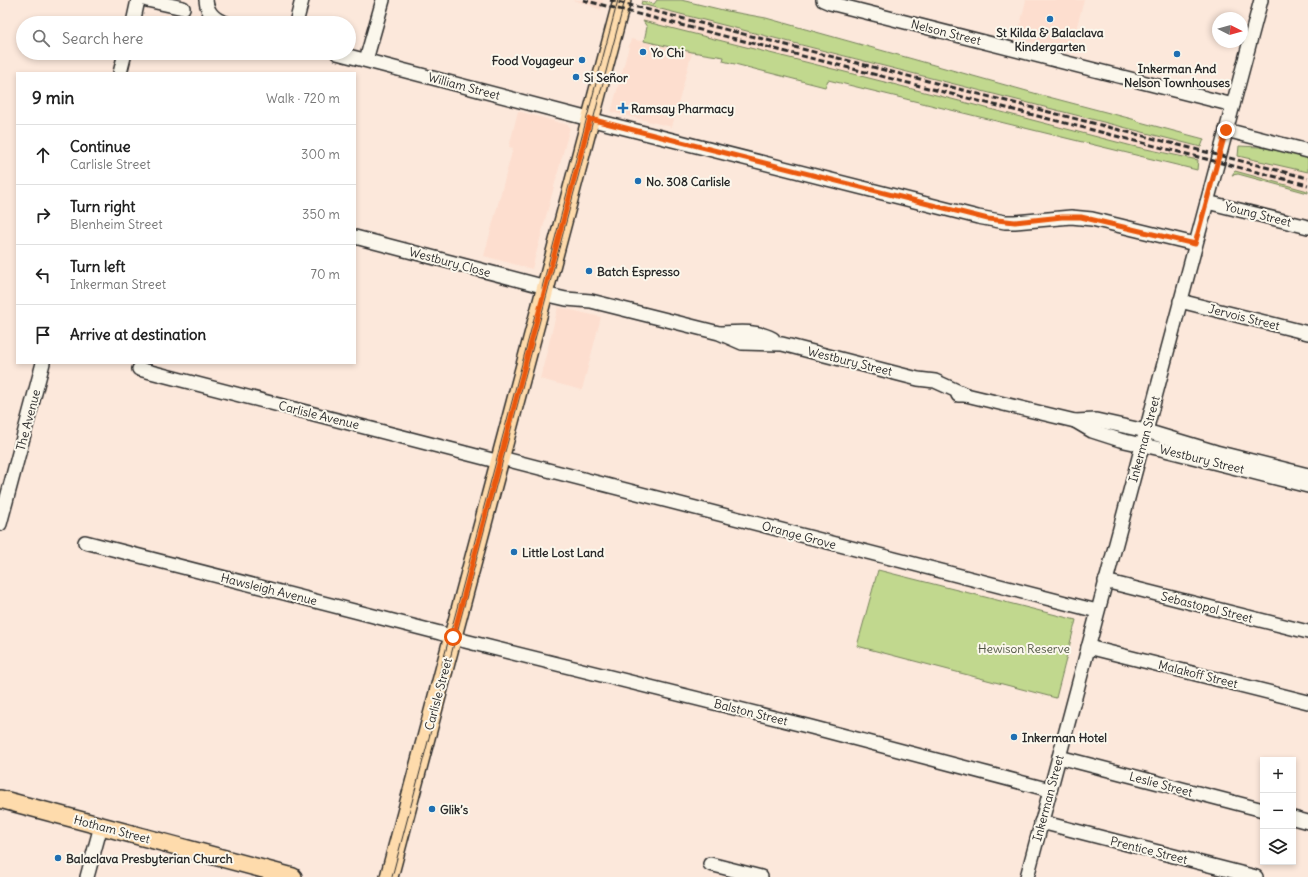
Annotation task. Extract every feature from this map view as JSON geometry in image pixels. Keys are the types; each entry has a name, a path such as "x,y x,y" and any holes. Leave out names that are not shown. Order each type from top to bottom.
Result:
{"main road":[{"name":"Carlisle Street","path":"388,877 622,0"},
{"name":"Hotham Street","path":"0,799 293,877"}],"street":[{"path":"135,16 138,0"},
{"path":"147,0 183,8"},
{"path":"298,16 302,0"},
{"path":"366,60 383,0"},
{"name":"Nelson Street","path":"823,0 1233,104"},
{"name":"Inkerman Street","path":"1027,877 1260,0"},
{"path":"208,6 214,16"},
{"name":"William Street","path":"356,58 590,119 988,219 1015,222 1062,217 1081,217 1195,244"},
{"path":"120,72 123,60"},
{"path":"1226,130 1308,151"},
{"name":"Young Street","path":"1207,202 1308,227"},
{"name":"Westbury Close","path":"356,237 546,288"},
{"name":"Westbury Street","path":"546,288 566,299 591,301 719,334 742,343 782,344 918,379 935,381 966,395 1075,420 1096,420 1146,430 1216,452 1308,475"},
{"name":"Jervois Street","path":"1180,301 1308,333"},
{"name":"The Avenue","path":"0,524 43,364"},
{"name":"Carlisle Avenue","path":"139,369 500,460"},
{"name":"Westbury Street","path":"1075,420 1092,431 1120,440 1308,486"},
{"name":"Orange Grove","path":"500,460 1097,611"},
{"name":"Hawsleigh Avenue","path":"85,542 453,637"},
{"name":"Sebastopol Street","path":"1106,581 1308,632"},
{"name":"Balston Street","path":"453,637 1050,790"},
{"name":"Malakoff Street","path":"1088,647 1308,702"},
{"name":"Leslie Street","path":"1059,757 1260,809"},
{"path":"1296,819 1308,822"},
{"name":"Prentice Street","path":"1041,822 1256,877"},
{"path":"87,877 101,826"},
{"path":"710,864 761,877"}],"shaded area":[{"path":"572,0 603,0 601,10 591,5"},
{"name":"St Kilda & Balaclava Kindergarten","path":"1026,0 1084,0 1070,52 1017,38"},
{"path":"647,5 1201,147 1198,160 1132,146 643,21"},
{"path":"631,39 692,52 672,127 611,112"},
{"path":"518,111 568,125 570,127 532,269 484,256 513,148 509,147"},
{"path":"1238,156 1308,171 1308,191 1235,171"},
{"path":"558,307 601,317 582,390 540,379"}],"green space":[{"path":"657,0 681,0 727,11 766,18 1204,139 1201,147 641,4 642,1 654,4"},
{"path":"643,21 1132,146 1198,160 1197,170 828,80 825,87 723,61 724,57 692,52 644,41 647,27"},
{"path":"1239,146 1260,147 1308,157 1308,172 1238,156"},
{"path":"1235,171 1308,191 1308,193 1238,174 1232,175"},
{"name":"Hewison Reserve","path":"878,570 1076,620 1056,698 857,646"}],"tram line":[{"path":"542,288 618,0"},
{"path":"392,877 625,0"},
{"path":"439,676 535,315"}],"railway":[{"path":"583,0 1308,185"},
{"path":"610,0 1308,178"}],"place":[{"name":"St Kilda & Balaclava Kindergarten","path":"1050,19"},
{"name":"Yo Chi","path":"643,52"},
{"name":"Inkerman And Nelson Townhouses","path":"1177,54"},
{"name":"Food Voyageur","path":"582,60"},
{"name":"Si Señor","path":"576,77"},
{"name":"Ramsay Pharmacy","path":"623,108"},
{"name":"No. 308 Carlisle","path":"638,181"},
{"name":"Batch Espresso","path":"589,271"},
{"name":"Little Lost Land","path":"514,552"},
{"name":"Inkerman Hotel","path":"1014,737"},
{"name":"Glik’s","path":"432,809"},
{"name":"Balaclava Presbyterian Church","path":"58,858"}],"route":[{"path":"453,637 590,119 978,217 1005,222 1062,217 1081,217 1195,244 1226,130"}]}
